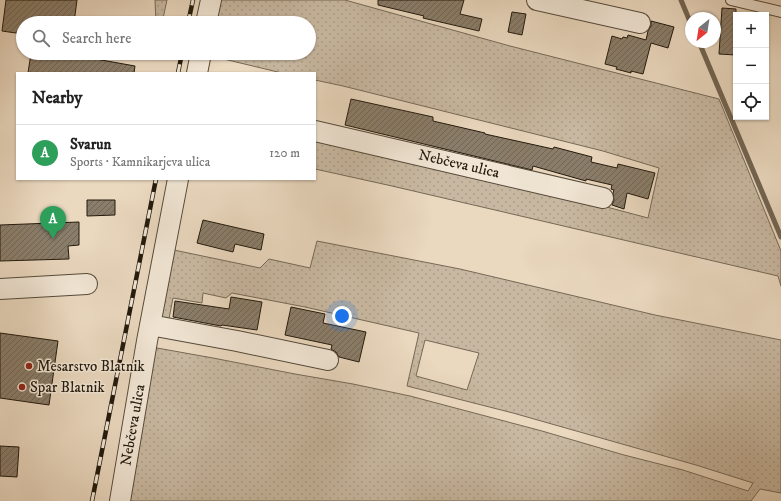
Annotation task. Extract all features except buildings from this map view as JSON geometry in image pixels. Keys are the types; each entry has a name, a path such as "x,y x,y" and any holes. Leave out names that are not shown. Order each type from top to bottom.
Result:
{"street":[{"path":"208,16 211,0"},
{"path":"537,0 640,23"},
{"path":"197,72 200,60"},
{"name":"Nebčeva ulica","path":"316,132 603,198"},
{"name":"Nebčeva ulica","path":"120,501 150,326 178,180"},
{"path":"0,290 87,284"},
{"path":"150,326 237,341 328,360"}],"lane":[{"path":"731,0 781,12"}],"shaded area":[{"path":"155,0 167,0 164,16 156,16"},
{"path":"217,0 345,0 510,46 719,99 781,251 781,286 778,276 316,169 316,135 648,218 659,168 603,151 316,80 316,72 278,72 228,60 316,60 316,16 214,16"},
{"path":"317,241 460,269 655,315 781,340 781,493 760,489 751,501 126,501 151,354 157,348 410,396 683,470 748,491 753,483 696,465 513,413 407,386 419,333 305,307 232,293 226,298 203,293 202,303 173,298 168,324 156,321 169,249 260,268 269,259 310,268","holes":["425,340 479,353 467,390 416,376"]}],"waterway":[{"path":"681,0 686,12"},
{"path":"702,48 781,237"}],"railway":[{"path":"190,16 193,0"},
{"path":"178,72 181,60"},
{"path":"92,501 156,180"}],"place":[{"name":"Svarun","path":"53,239"},
{"name":"Mesarstvo Blatnik","path":"29,366"},
{"name":"Spar Blatnik","path":"22,387"}]}
